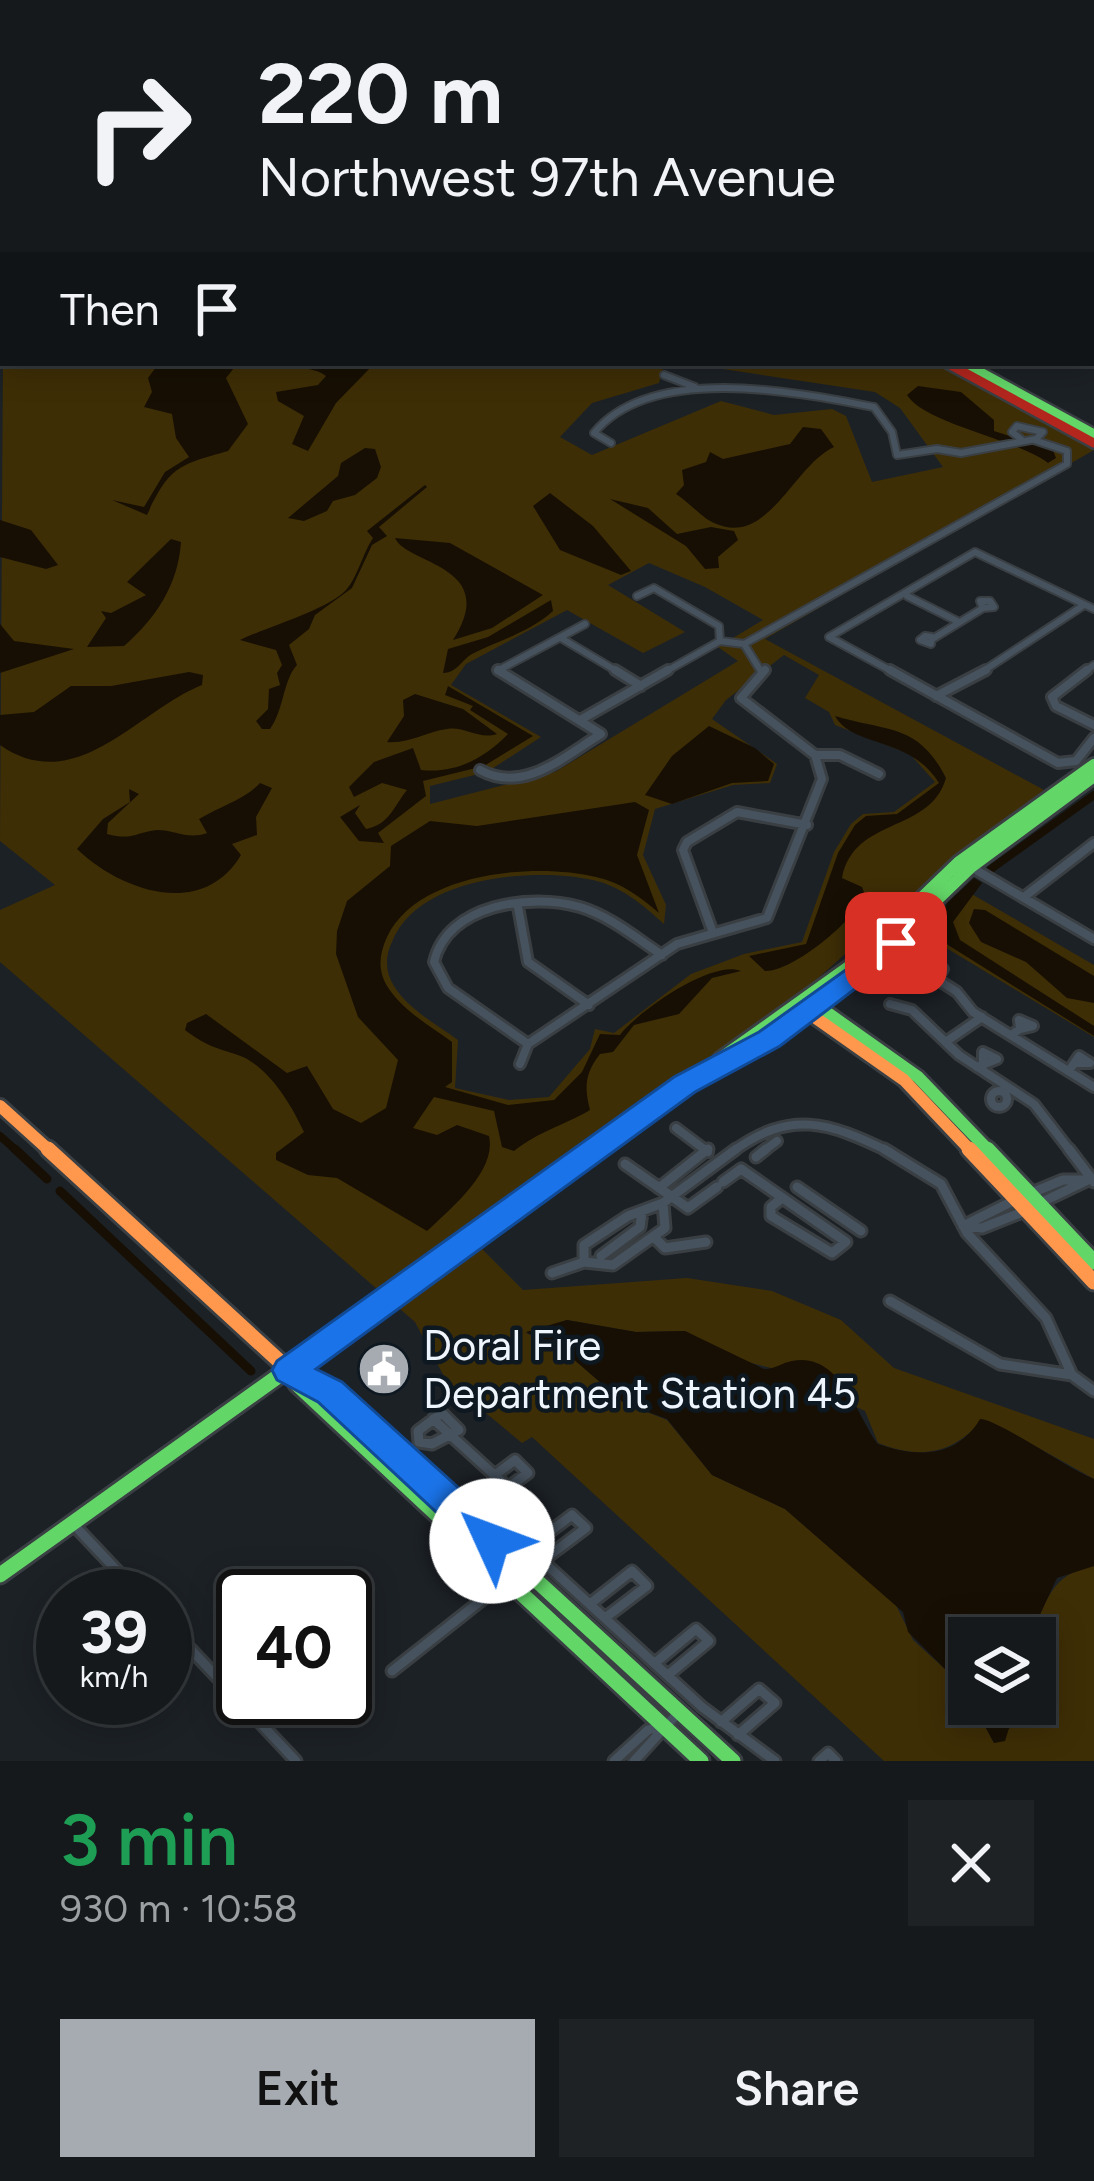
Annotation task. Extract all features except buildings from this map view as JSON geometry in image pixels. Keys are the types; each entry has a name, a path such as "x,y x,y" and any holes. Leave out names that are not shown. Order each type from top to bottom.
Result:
{"street":[{"path":"952,366 1047,426 1094,443"},
{"path":"582,719 720,641 744,644 1066,464 1067,451 1047,426 968,366"},
{"path":"664,375 695,387 855,400 884,416 897,455 974,451 1018,440 1067,451"},
{"path":"611,443 594,433 609,415 695,387"},
{"path":"1031,440 1047,426"},
{"path":"1018,440 1014,428 1047,426 1094,434"},
{"path":"1094,609 972,552 920,581 907,596 830,637 1067,764 1081,757 1094,739"},
{"path":"637,596 654,588 663,592 719,626 720,641"},
{"path":"907,596 957,621"},
{"path":"937,696 1008,659 1084,604"},
{"path":"934,638 983,608"},
{"path":"480,770 500,781 535,775 598,739 601,734 582,719 497,671 585,624"},
{"path":"560,638 641,686"},
{"path":"744,644 764,670 742,692 744,703 815,755 841,755 879,774"},
{"path":"1094,664 1052,695 1056,706 1094,725"},
{"path":"520,1064 528,1044 662,956 712,930 755,926 767,918 822,779 815,755"},
{"path":"0,1575 710,1069 769,1039 807,1005 896,943 965,864 1094,765"},
{"path":"965,864 1094,776"},
{"path":"712,930 683,850 687,842 736,812 807,825"},
{"path":"1023,898 1092,847"},
{"path":"965,864 1094,940"},
{"path":"528,1044 448,988 434,962 453,926 479,911 579,906 662,956"},
{"path":"518,907 528,962 589,1005"},
{"path":"937,977 982,1017 1016,1032 1094,1087"},
{"path":"890,1004 912,1010 1007,1091 1034,1104 1086,1168 1091,1181 1063,1180 982,1228 964,1226"},
{"path":"807,1005 887,1057 1028,1202 1094,1262"},
{"path":"947,1042 982,1017"},
{"path":"1069,1071 1078,1063"},
{"path":"0,1106 289,1370 298,1388 701,1761"},
{"path":"584,1262 584,1245 667,1200 762,1130 790,1123 844,1132 924,1169 941,1184 947,1205 1064,1341 1072,1375 1094,1391"},
{"path":"659,1188 710,1151 676,1128"},
{"path":"756,1157 777,1141"},
{"path":"724,1157 846,1242 832,1253 821,1251 771,1216 771,1207 782,1198"},
{"path":"625,1163 659,1188 667,1200 688,1208 740,1168"},
{"path":"797,1187 861,1231"},
{"path":"552,1273 584,1262 613,1265 665,1228 667,1200"},
{"path":"1028,1202 1094,1282"},
{"path":"601,1256 640,1227 642,1212"},
{"path":"653,1237 665,1248 706,1242"},
{"path":"890,1300 946,1339 1010,1367 1044,1378 1072,1375"},
{"path":"289,1370 313,1378 342,1402 733,1761"},
{"path":"450,1435 429,1445 419,1442 418,1431 433,1420 450,1435 495,1475 506,1489 506,1524 528,1548 721,1722 775,1761"},
{"path":"495,1475 515,1460 528,1473 506,1489"},
{"path":"528,1548 572,1516 586,1528 542,1561"},
{"path":"72,1523 115,1569"},
{"path":"392,1671 521,1569"},
{"path":"590,1604 632,1571 647,1586 605,1618"},
{"path":"655,1663 696,1629 710,1641 668,1675"},
{"path":"192,1651 296,1761"},
{"path":"721,1722 759,1689 775,1703 739,1735"},
{"path":"614,1761 648,1730 663,1726 679,1712"},
{"path":"634,1761 658,1740 663,1726"},
{"path":"819,1761 828,1753 836,1761"}],"shaded area":[{"path":"3,366 664,366 659,383 592,403 560,437 592,455 721,401 774,415 832,409 846,416 872,482 943,467 900,408 875,392 703,366 941,366 1094,450 765,639 1044,790 948,863 799,995 466,1233 523,1290 687,1278 772,1291 841,1320 894,1368 1094,1439 1094,1479 1005,1429 977,1426 943,1449 906,1451 878,1443 865,1411 775,1369 732,1358 685,1331 636,1332 567,1320 526,1333 563,1350 624,1403 667,1420 712,1475 785,1509 896,1605 913,1640 948,1674 948,1725 984,1725 994,1743 1013,1725 1056,1725 1056,1617 1039,1617 1059,1583 1094,1566 1094,1761 884,1761 532,1437 522,1443 446,1380 415,1322 0,962 0,910 55,885 0,841","holes":["649,563 763,620 718,647 738,661 555,772 430,804 430,786 487,772 541,737 451,685 466,664 567,610 643,653 685,632 608,585","784,655 819,675 805,698 829,712 835,725 910,754 935,782 894,812 863,814 851,824 834,852 802,942 744,954 691,974 614,1033 595,1029 590,1049 549,1097 509,1100 455,1088 458,1040 407,1002 389,975 390,947 406,920 451,890 480,881 540,875 603,883 631,897 664,924 666,905 643,855 655,809 733,785 770,783 777,764 712,719 726,700"]},
{"path":"157,366 236,366 226,378 248,424 228,451 186,465 169,477 147,515 112,500 144,507 165,472 189,457 176,438 172,414 144,407 152,392 148,378"},
{"path":"266,366 372,366 336,403 308,451 292,444 304,416 278,401 276,392 318,385 326,376 309,369"},
{"path":"918,386 961,392 994,420 994,431 1053,450 1056,458 1048,463 932,414 907,395"},
{"path":"803,427 821,429 834,447 750,524 733,528 714,523 676,494 684,485 682,470 706,462 710,452 723,459 790,444"},
{"path":"365,448 375,449 381,467 377,478 355,495 333,501 327,511 304,521 288,518 338,476 341,463"},
{"path":"425,485 379,527 387,536 372,545 352,588 315,615 309,629 289,645 297,665 275,721 270,729 262,729 256,721 268,709 269,689 280,685 277,673 282,665 276,650 240,640 338,597 350,585 373,538 367,531"},
{"path":"550,493 593,526 631,571 621,575 560,550 533,506"},
{"path":"610,499 648,508 677,534 711,527 734,531 738,540 718,557 719,568 705,569 686,546"},
{"path":"0,520 31,530 58,565 46,569 0,557"},
{"path":"395,538 450,543 543,595 492,628 453,640 465,615 466,596 459,582"},
{"path":"171,539 181,542 179,558 170,586 146,624 124,646 87,647 106,618 101,611 111,613 146,595 127,582"},
{"path":"551,600 553,611 544,618 443,673 448,649 488,637"},
{"path":"0,624 14,641 74,649 0,673"},
{"path":"189,672 203,675 202,685 80,756 54,762 28,759 0,745 0,715 34,712 71,686 111,686"},
{"path":"448,686 533,736 484,766 423,781 426,796 378,833 384,843 359,841 340,817 360,805 355,813 366,829 374,827 386,819 407,790 382,783 354,797 349,787 374,762 413,748 421,770 457,767 508,734 470,710 473,706 445,695"},
{"path":"415,694 463,709 497,734 447,729 387,742 404,716 403,700"},
{"path":"835,716 913,738 946,778 925,809 876,834 849,858 842,878 862,887 865,895 849,918 806,954 765,971 749,956 806,944 838,853 855,825 866,816 897,814 939,783 913,757 855,733"},
{"path":"709,726 755,748 774,764 768,781 732,783 672,804 645,795 672,756"},
{"path":"260,783 272,788 256,817 257,835 232,844 241,855 225,875 206,887 184,893 139,887 77,849 103,819 130,802 129,789 139,794 108,823 107,834 207,833 199,819"},
{"path":"635,802 649,810 637,855 659,913 630,891 605,880 571,873 511,872 450,885 424,898 402,915 387,937 380,963 389,989 452,1042 452,1082 445,1087 508,1105 554,1100 582,1072 600,1034 620,1035 658,1001 694,980 728,969 741,971 712,978 679,1014 634,1025 613,1052 600,1054 591,1068 590,1110 514,1151 502,1147 494,1111 434,1097 413,1128 437,1135 457,1125 489,1136 490,1149 470,1188 427,1231 337,1178 308,1175 276,1160 276,1153 304,1132 285,1097 257,1066 198,1039 185,1030 187,1023 206,1014 287,1073 307,1066 333,1109 361,1123 386,1108 398,1060 358,1017 336,954 337,931 347,901 390,866 391,846 430,821 477,826"},
{"path":"974,878 982,883 953,922 960,940 1094,1026 1094,1036 948,945 938,925 947,903"},
{"path":"970,893 1094,965 1094,1037 923,934"},
{"path":"974,909 985,910 1094,976 1094,1003 1067,998 1026,962 981,942 969,923"},
{"path":"567,1320 636,1332 685,1331 764,1369 809,1361 823,1366 846,1389 878,1444 907,1451 948,1448 980,1419 989,1421 1094,1479 1094,1566 1057,1578 1039,1617 948,1617 948,1678 908,1632 903,1612 785,1509 712,1475 667,1419 624,1403 563,1350 526,1332"},
{"path":"984,1725 1012,1725 1005,1741 994,1743"}],"waterway":[{"path":"991,869 1094,795"},
{"path":"0,1136 18,1152"},
{"path":"15,1149 47,1179"},
{"path":"60,1191 251,1371"}],"traffic: fast":[{"path":"969,366 1094,434"},
{"path":"720,1059 853,964 959,862 1094,765"},
{"path":"0,1575 309,1359 684,1085 769,1039 864,970 971,867 1094,776"},
{"path":"815,1004 918,1077 1094,1262"},
{"path":"289,1370 313,1378 353,1412 733,1761"},
{"path":"297,1384 701,1761"}],"traffic: slow":[{"path":"803,1009 904,1080 1094,1282"},
{"path":"0,1106 289,1370 297,1384"}],"traffic: jam":[{"path":"953,366 1094,443"}],"place":[{"name":"Doral Fire Department Station 45","path":"384,1369"}],"route":[{"path":"492,1541 330,1392 313,1378 289,1370 684,1084 769,1039 896,943"}]}
